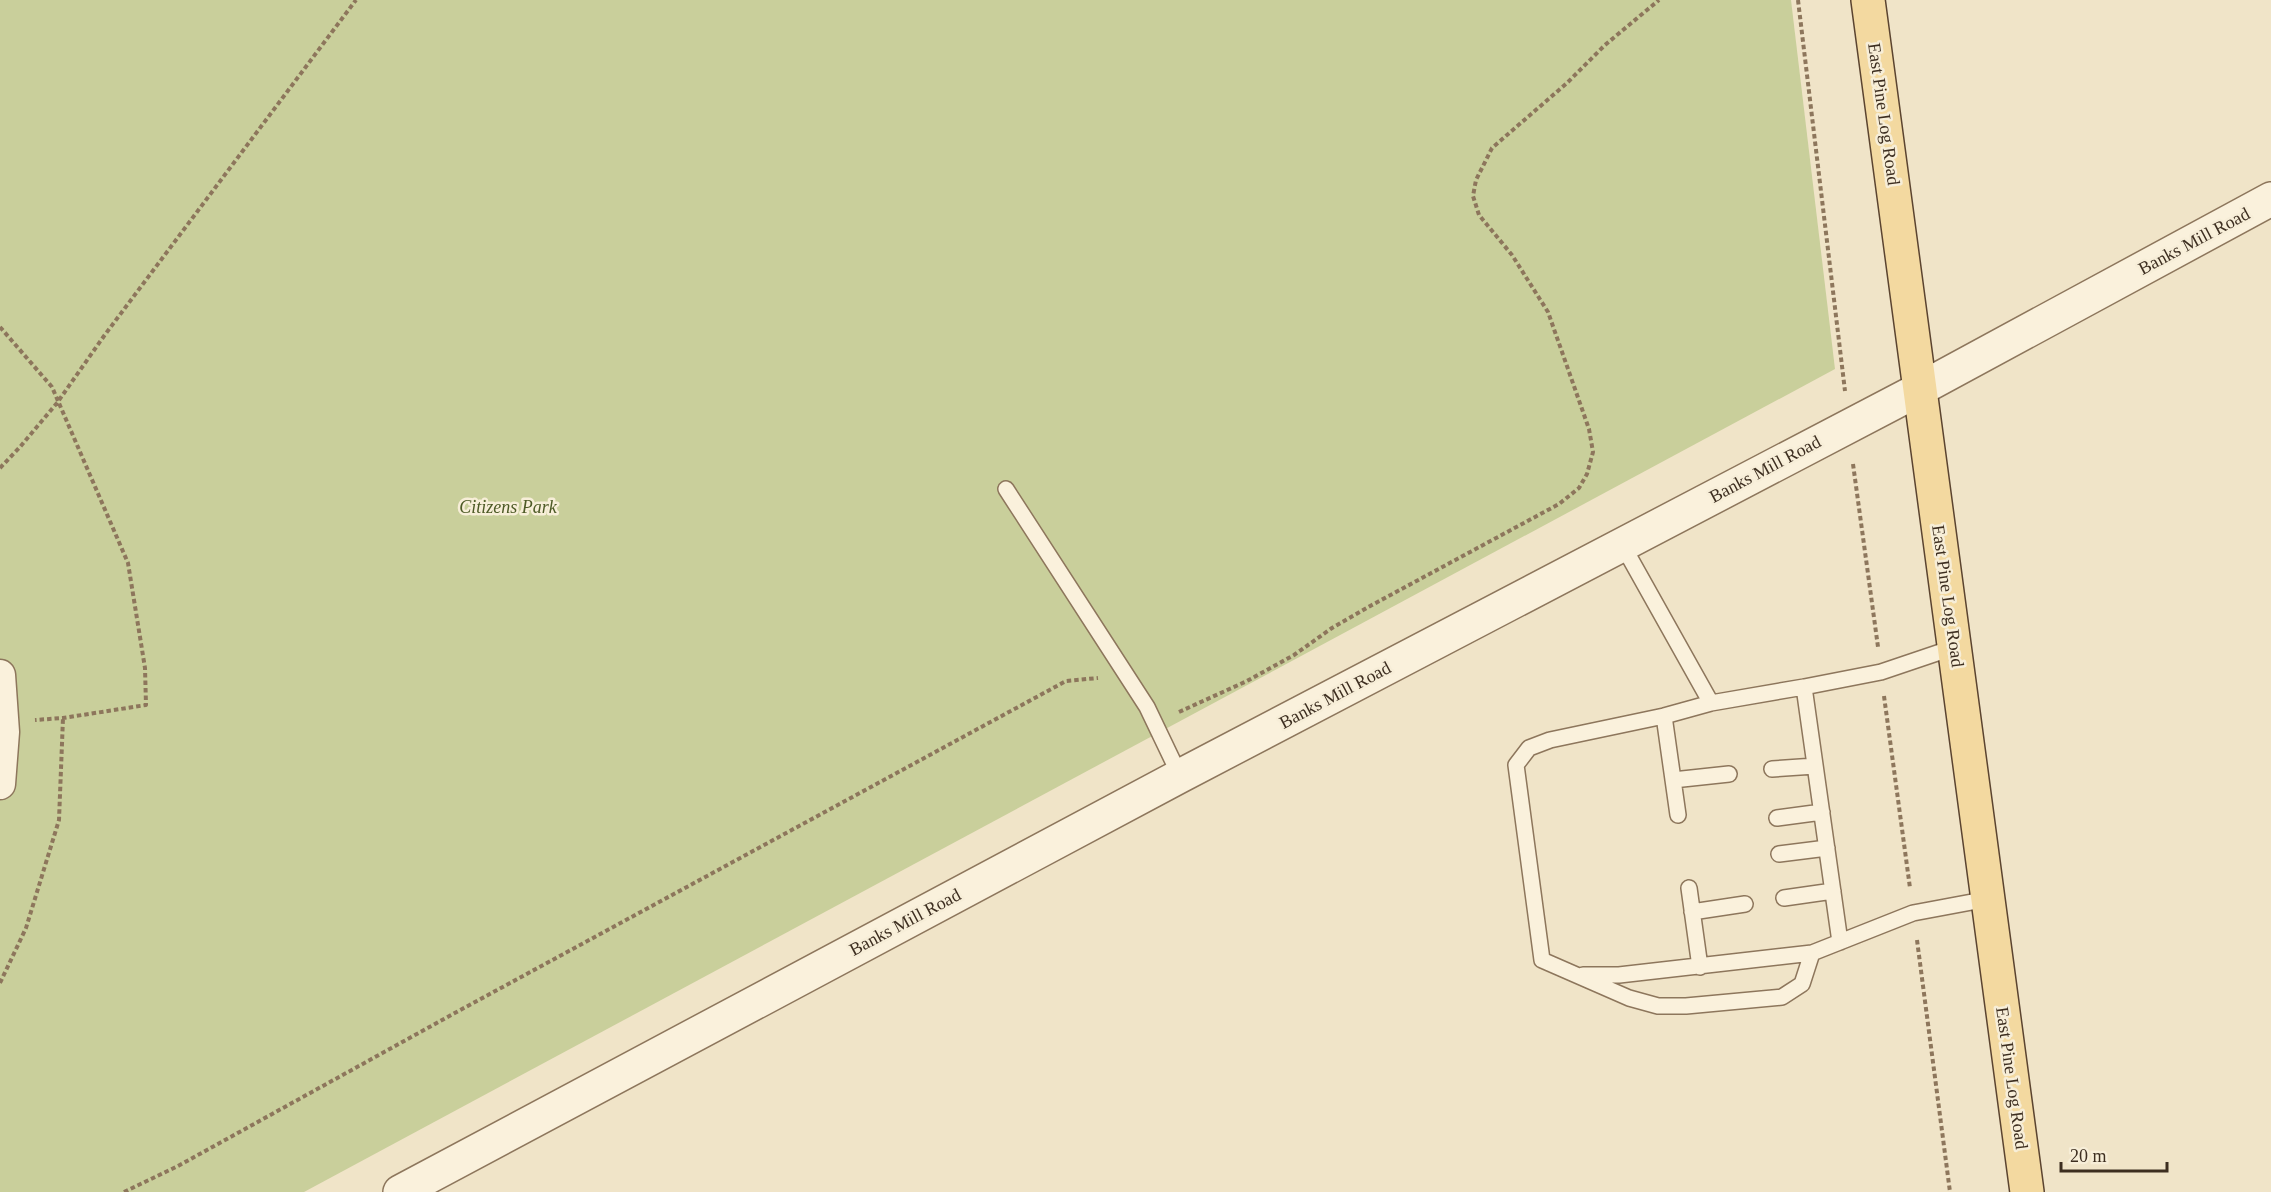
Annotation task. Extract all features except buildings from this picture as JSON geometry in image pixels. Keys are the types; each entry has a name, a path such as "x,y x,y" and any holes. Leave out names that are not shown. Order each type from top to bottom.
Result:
{"main road":[{"name":"East Pine Log Road","path":"1868,0 2027,1192"}],"street":[{"name":"Banks Mill Road","path":"400,1192 1180,776 1920,389 2271,199"},
{"path":"0,675 3,721 0,784"}],"lane":[{"path":"1006,489 1147,707 1180,776"},
{"path":"1622,544 1711,703"},
{"path":"1812,953 1802,984 1782,997 1686,1006 1658,1006 1629,998 1542,960 1516,765 1529,748 1550,740 1664,716 1711,703 1881,672 1954,647"},
{"path":"1804,687 1840,942"},
{"path":"1664,716 1678,815"},
{"path":"1772,770 1815,766"},
{"path":"1673,780 1729,774"},
{"path":"1777,818 1822,812"},
{"path":"1779,854 1827,848"},
{"path":"1689,888 1700,967"},
{"path":"1784,898 1833,891"},
{"path":"1574,975 1619,975 1812,953 1913,913 1988,899"},
{"path":"1692,912 1745,904"}],"path":[{"path":"0,468 57,403 104,336 356,0"},
{"path":"1147,707 1162,712 1183,712 1247,681 1372,605 1559,504 1579,488 1587,474 1593,452 1589,429 1548,312 1512,255 1479,215 1473,196 1476,180 1492,148 1605,45 1659,0"},
{"path":"1798,0 1848,426 1950,1192"},
{"path":"0,327 52,387 128,563 146,668 146,705 63,718 3,721"},
{"path":"124,1192 178,1166 1066,681 1101,678"},
{"path":"0,983 26,928 59,820 63,718"}],"green space":[{"name":"Citizens Park","path":"0,0 1791,0 1835,369 304,1192 0,1192"}]}
